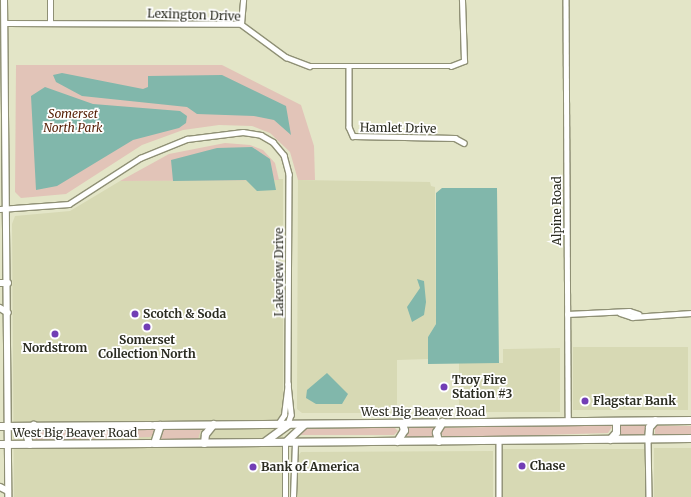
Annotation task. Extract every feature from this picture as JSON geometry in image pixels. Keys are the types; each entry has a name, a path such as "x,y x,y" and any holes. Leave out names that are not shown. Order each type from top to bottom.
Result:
{"main road":[{"path":"4,0 5,23 2,36 6,61 8,209 8,364 4,444 8,494"},
{"path":"0,56 6,61"},
{"path":"0,283 8,283"},
{"path":"0,308 8,314"},
{"path":"0,366 8,364"},
{"path":"610,440 617,429 616,420"},
{"path":"648,439 649,427 655,420"},
{"name":"West Big Beaver Road","path":"4,426 691,420"},
{"path":"438,441 436,432 442,422"},
{"path":"285,442 293,431 306,423"},
{"path":"397,441 404,430 402,423"},
{"path":"204,443 205,434 213,424"},
{"path":"262,442 288,424"},
{"path":"29,444 27,436 33,425"},
{"path":"152,443 155,425"},
{"name":"West Big Beaver Road","path":"4,444 610,440 691,438"},
{"path":"0,487 8,494"}],"street":[{"path":"50,0 50,23"},
{"path":"241,24 243,0"},
{"name":"Lexington Drive","path":"5,23 241,24 298,62 319,67 451,66 464,61 462,0"},
{"name":"Alpine Road","path":"566,0 568,421"},
{"name":"Hamlet Drive","path":"349,67 349,126 353,136 455,138 464,143"},
{"name":"Lakeview Drive","path":"8,209 69,204 147,155 210,135 243,132 261,135 277,146 286,160 289,181 288,384 283,417 278,424"},
{"path":"0,209 8,209"},
{"path":"567,314 620,313 632,311 639,314 691,313"},
{"name":"Lakeview Drive","path":"288,384 291,396 288,424"},
{"path":"648,439 649,497"},
{"path":"499,440 499,497"},
{"path":"285,442 285,497"},
{"path":"293,497 295,442"}],"shaded area":[{"path":"283,179 283,497 14,497 12,224 15,216 70,211 120,181"},
{"path":"298,180 430,182 431,186 435,187 436,324 428,337 428,359 397,360 397,413 302,413 297,409"},
{"path":"573,347 688,347 688,410 573,410"},
{"path":"560,348 560,412 459,412 459,363 503,363 503,349"},
{"path":"654,448 691,448 691,497 654,497"},
{"path":"503,449 645,449 645,497 503,497"},
{"path":"493,451 493,497 297,497 297,458 301,452"}],"green space":[{"name":"Somerset North Park","path":"16,65 222,65 301,105 314,146 315,180 298,180 290,152 270,133 252,126 219,125 183,130 142,145 66,194 21,198 15,192"},
{"path":"225,143 250,145 263,150 275,163 279,180 120,181 169,154"},
{"path":"608,424 612,427 608,433 445,438 441,434 444,428"},
{"path":"620,424 645,424 645,435 620,435"},
{"path":"407,426 434,426 434,437 407,437"},
{"path":"655,426 691,426 691,435 655,435"},
{"path":"394,427 398,431 394,435 296,435 303,429"},
{"path":"155,428 155,435 149,437 36,440 32,437 35,431"},
{"path":"163,428 201,429 198,439 161,439"}],"water":[{"path":"62,73 143,89 148,87 148,76 222,75 286,106 291,135 274,120 254,116 197,114 187,107 82,96 56,82 53,75"},
{"path":"45,87 93,104 180,111 187,116 186,123 179,128 133,140 57,186 36,190 31,96"},
{"path":"252,147 270,159 276,190 257,191 246,180 173,181 171,160 217,148"},
{"path":"442,188 497,188 499,363 428,364 428,337 436,324 436,193"},
{"path":"417,279 424,281 426,302 424,315 412,322 407,307 420,288"},
{"path":"327,373 348,394 342,404 316,404 306,398 307,390"}],"place":[{"name":"Scotch & Soda","path":"135,314"},
{"name":"Somerset Collection North","path":"147,327"},
{"name":"Nordstrom","path":"55,334"},
{"name":"Troy Fire Station #3","path":"444,387"},
{"name":"Flagstar Bank","path":"585,401"},
{"name":"Chase","path":"522,466"},
{"name":"Bank of America","path":"253,467"}]}
